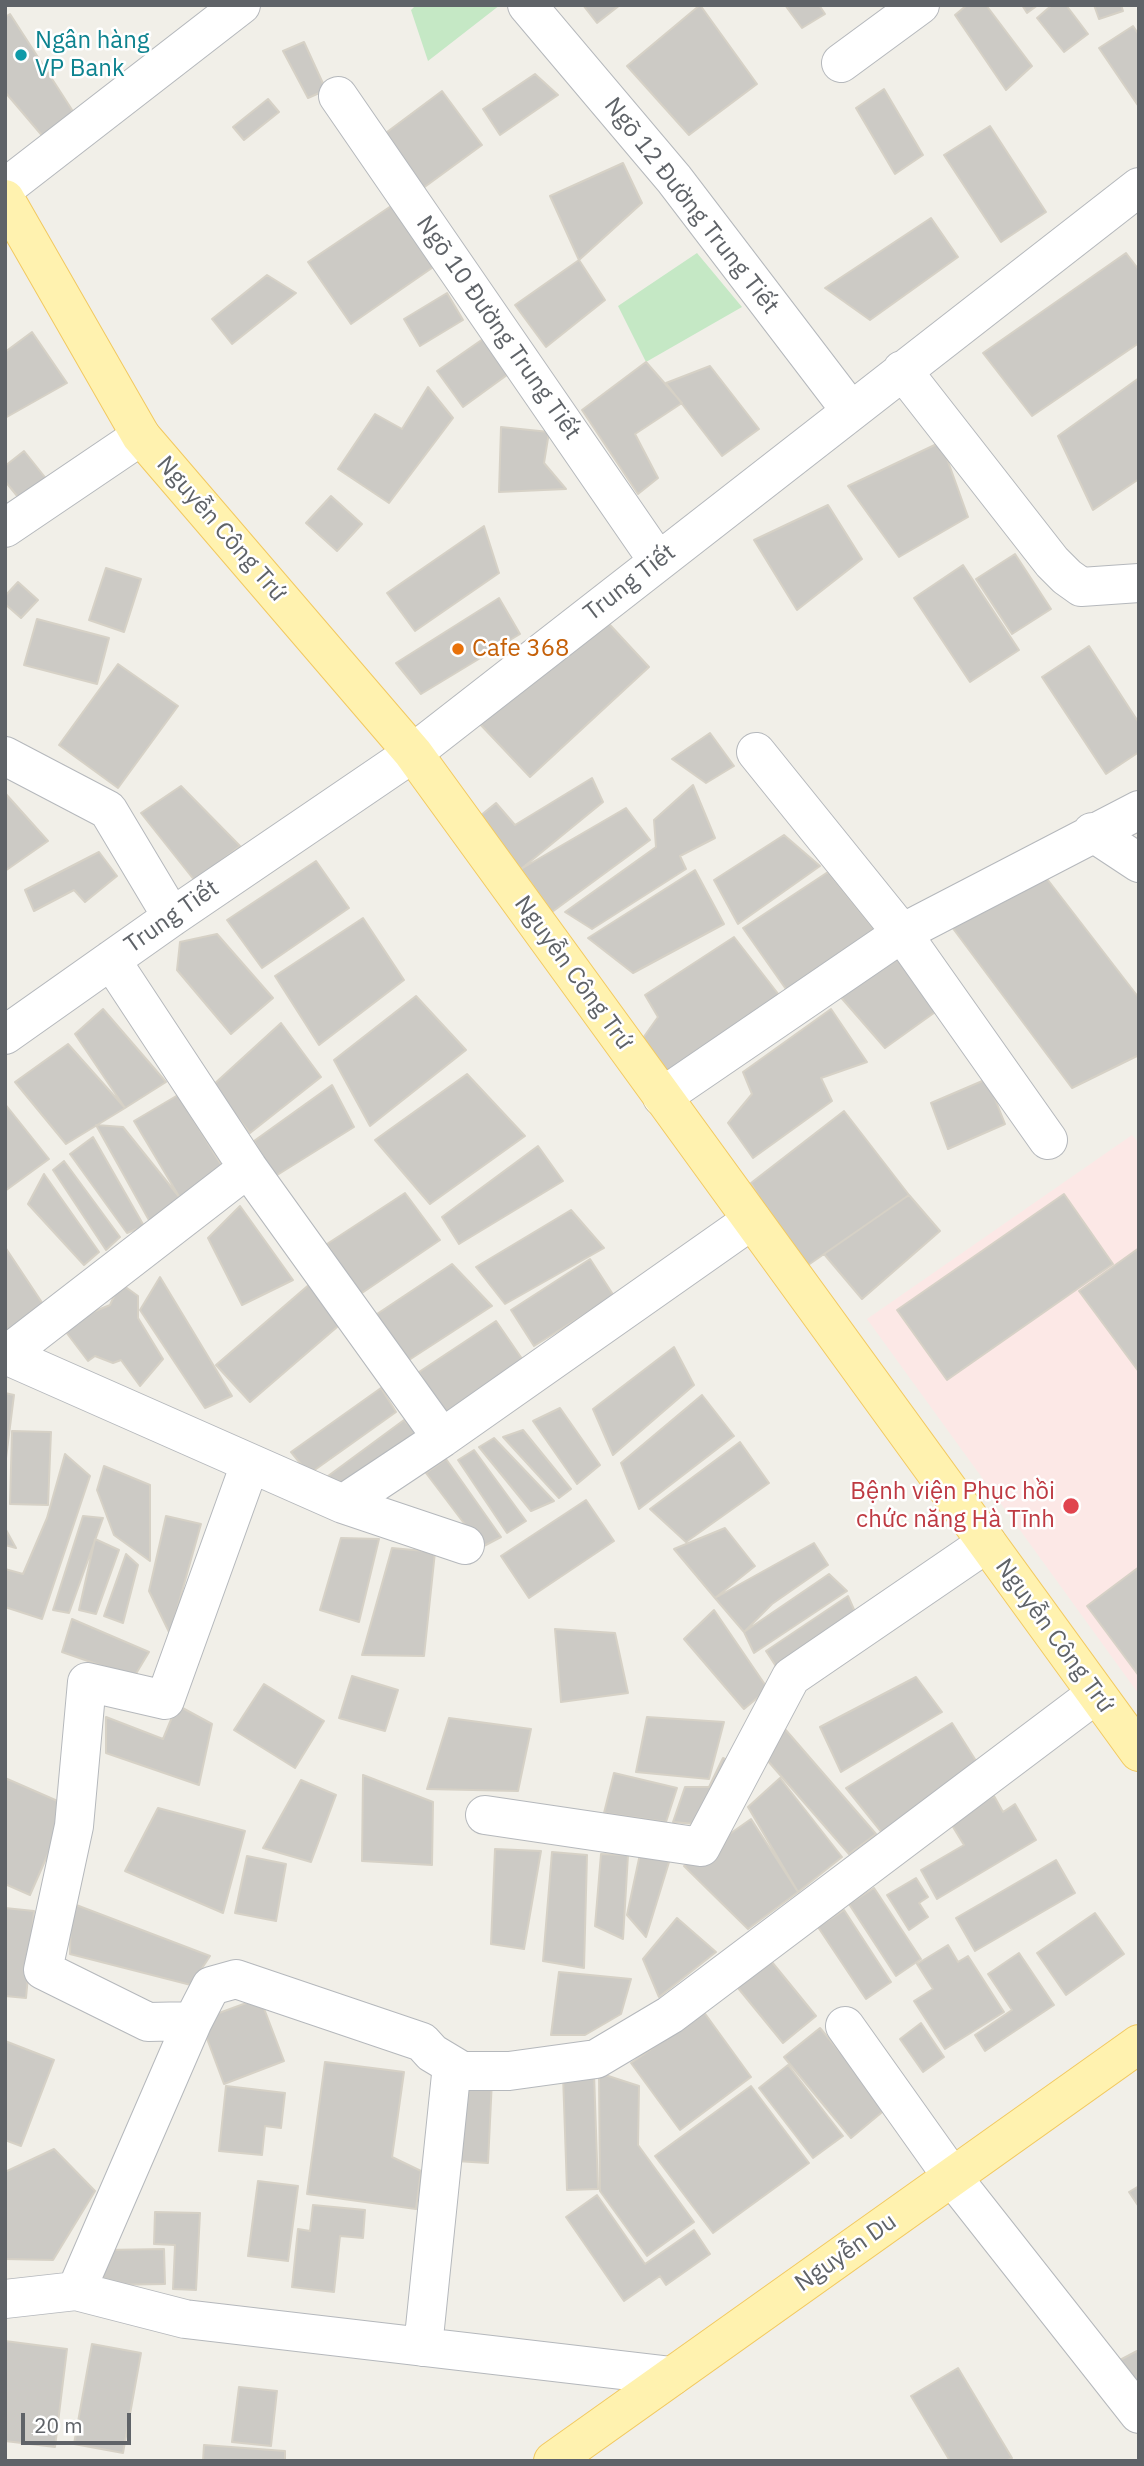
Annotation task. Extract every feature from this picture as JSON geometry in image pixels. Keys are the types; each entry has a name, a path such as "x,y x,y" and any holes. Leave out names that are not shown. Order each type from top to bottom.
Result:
{"main road":[{"name":"Nguyễn Công Trứ","path":"5,199 141,436 412,753 1139,1752"},
{"name":"Nguyễn Du","path":"553,2461 1139,2043"}],"street":[{"path":"5,188 240,5"},
{"name":"Ngõ 12 Đường Trung Tiết","path":"527,5 674,179 851,411"},
{"path":"841,63 920,5"},
{"name":"Ngõ 10 Đường Trung Tiết","path":"338,96 658,561"},
{"name":"Trung Tiết","path":"5,1035 412,753 1139,187"},
{"path":"902,370 1052,562 1067,577 1081,587 1139,583"},
{"path":"5,528 141,436"},
{"path":"755,752 902,933 1048,1140"},
{"path":"5,755 108,810 172,917"},
{"path":"662,1097 902,933 1092,832 1139,810"},
{"path":"1092,832 1139,863"},
{"path":"111,960 248,1168 442,1438"},
{"path":"248,1168 6,1356 343,1504 465,1545"},
{"path":"343,1504 442,1438 752,1220"},
{"path":"192,2021 148,2022 43,1970 74,1826 88,1682 165,1700 250,1464"},
{"path":"485,1815 701,1847 792,1676 987,1543"},
{"path":"76,2291 192,2021 211,1986 236,1979 422,2042 432,2053 463,2071 509,2071 596,2059 670,2015 1096,1694"},
{"path":"845,2026 953,2178 1139,2414"},
{"path":"423,2347 452,2065"},
{"path":"5,2299 76,2291 185,2319 672,2376"}],"shaded area":[{"name":"Bệnh viện Phục hồi chức năng Hà Tĩnh","path":"1132,1135 1139,1143 1138,1693 867,1319"}],"green space":[{"path":"416,5 500,5 428,61 411,10"},
{"path":"697,253 742,307 646,362 618,306"}],"building":[{"path":"583,5 620,5 597,23"},
{"path":"700,5 757,84 689,135 627,66"},
{"path":"785,5 819,5 825,14 802,28"},
{"path":"967,5 986,5 1032,66 1006,90 955,15"},
{"path":"1022,5 1038,5 1027,13"},
{"path":"1052,5 1066,5 1088,34 1064,52 1037,18"},
{"path":"1094,5 1121,5 1123,11 1099,19"},
{"name":"Ngân hàng VP Bank","path":"10,14 76,116 45,139 5,92 5,17"},
{"path":"1133,26 1139,35 1139,107 1099,48"},
{"path":"304,42 326,90 308,98 283,51"},
{"path":"535,74 558,95 500,135 483,109"},
{"path":"884,89 923,155 895,174 856,108"},
{"path":"442,91 482,145 415,194 375,141"},
{"path":"268,99 279,112 244,140 233,127"},
{"path":"990,126 1046,212 1001,242 944,155"},
{"path":"623,163 642,203 579,260 550,196"},
{"path":"400,200 442,261 351,324 308,262"},
{"path":"931,218 958,257 870,320 825,288"},
{"path":"1126,253 1139,270 1139,343 1032,416 983,353"},
{"path":"579,260 605,300 546,347 515,305"},
{"path":"267,275 296,293 232,344 212,319"},
{"path":"447,293 463,320 420,346 404,319"},
{"path":"32,332 67,383 5,418 5,352"},
{"path":"493,332 518,367 463,407 437,371"},
{"path":"646,362 682,403 635,434 658,478 638,494 582,410"},
{"path":"710,366 759,429 722,456 666,383"},
{"path":"1139,378 1139,479 1093,510 1058,436"},
{"path":"428,387 453,418 389,503 338,469 375,414 402,429"},
{"path":"501,427 549,432 544,463 566,489 499,492"},
{"path":"941,442 968,517 899,557 848,486"},
{"path":"24,451 48,481 22,502 5,481 5,466"},
{"path":"331,496 362,524 337,551 306,523"},
{"path":"828,505 862,559 797,610 754,540"},
{"path":"484,526 499,573 415,631 387,593"},
{"path":"1015,554 1051,609 1012,634 976,579"},
{"path":"963,565 1019,650 970,682 914,598"},
{"path":"106,568 141,579 124,632 89,620"},
{"path":"18,582 38,600 21,618 5,604 5,596"},
{"name":"Cafe 368","path":"499,598 520,634 421,694 396,663"},
{"path":"598,612 649,667 530,777 478,722"},
{"path":"37,619 109,638 97,684 24,665"},
{"path":"1089,646 1139,723 1139,752 1106,774 1042,677"},
{"path":"118,664 178,706 118,788 59,745"},
{"path":"710,733 734,766 706,783 672,759"},
{"path":"592,778 603,802 521,869 480,816 496,803 515,825"},
{"path":"693,785 715,838 680,856 686,869 592,929 565,912 656,847 654,820"},
{"path":"181,786 240,846 195,881 141,813"},
{"path":"5,793 48,841 5,871"},
{"path":"626,808 650,840 552,912 521,869"},
{"path":"784,835 820,866 738,924 714,880"},
{"path":"99,852 117,876 85,902 74,890 34,911 25,890"},
{"path":"1027,853 1139,998 1139,1055 1072,1088 940,911"},
{"path":"316,861 349,908 262,968 227,920"},
{"path":"695,870 724,924 633,973 588,938"},
{"path":"828,872 874,929 788,992 743,928"},
{"path":"363,918 404,980 319,1045 275,976"},
{"path":"217,934 273,998 231,1034 177,970 180,942"},
{"path":"734,937 779,995 664,1077 638,1045 658,1017 645,995"},
{"path":"899,951 938,1010 885,1048 838,994"},
{"path":"416,996 466,1050 370,1126 334,1060"},
{"path":"103,1009 166,1082 125,1108 75,1034"},
{"path":"831,1009 867,1062 821,1078 832,1101 753,1158 728,1123 752,1094 743,1072"},
{"path":"281,1023 321,1077 250,1133 212,1086"},
{"path":"68,1044 125,1108 66,1144 15,1082"},
{"path":"467,1074 525,1136 430,1204 375,1140"},
{"path":"987,1079 1005,1124 948,1149 931,1103"},
{"path":"332,1085 354,1127 274,1177 254,1141"},
{"path":"178,1095 222,1166 180,1198 134,1121"},
{"path":"5,1104 49,1159 5,1191"},
{"path":"844,1111 909,1195 801,1270 751,1183"},
{"path":"96,1125 123,1127 180,1198 150,1222"},
{"path":"93,1137 144,1226 127,1233 70,1154"},
{"path":"538,1146 563,1181 459,1244 442,1217"},
{"path":"64,1161 120,1237 106,1250 53,1170"},
{"path":"44,1174 99,1252 84,1265 28,1204"},
{"path":"405,1193 440,1240 359,1295 327,1244"},
{"path":"1064,1194 1113,1264 947,1380 897,1310"},
{"path":"909,1195 940,1231 862,1299 824,1254"},
{"path":"240,1206 293,1280 242,1305 208,1238"},
{"path":"571,1210 604,1248 505,1304 476,1267"},
{"path":"5,1247 47,1310 5,1332"},
{"path":"1139,1248 1139,1372 1079,1291"},
{"path":"590,1259 614,1296 534,1346 511,1310"},
{"path":"452,1264 492,1306 409,1360 374,1316"},
{"path":"160,1277 232,1396 205,1408 140,1310"},
{"path":"318,1277 351,1315 250,1402 216,1365"},
{"path":"120,1283 138,1296 138,1318 163,1359 140,1386 121,1360 113,1363 95,1356 88,1361 66,1332 88,1314 110,1305"},
{"path":"496,1321 527,1366 450,1424 419,1372"},
{"path":"674,1347 694,1385 613,1455 593,1409"},
{"path":"381,1388 396,1412 309,1474 291,1452"},
{"path":"5,1393 14,1395 5,1466"},
{"path":"702,1395 734,1436 639,1509 621,1463"},
{"path":"560,1408 600,1465 577,1484 533,1421"},
{"path":"404,1420 422,1439 341,1496 324,1479"},
{"path":"523,1430 571,1489 559,1498 503,1437"},
{"path":"12,1431 51,1432 48,1505 10,1504"},
{"path":"494,1438 554,1501 531,1511 479,1447"},
{"path":"740,1442 769,1483 686,1542 650,1509"},
{"path":"474,1450 526,1521 507,1533 458,1460"},
{"path":"65,1454 90,1476 42,1619 5,1607 5,1569 23,1574 47,1518"},
{"path":"446,1459 501,1537 482,1547 426,1473"},
{"path":"104,1466 150,1485 150,1561 114,1535 97,1490"},
{"path":"586,1500 614,1541 529,1598 501,1556"},
{"path":"83,1516 103,1518 69,1613 53,1610"},
{"path":"166,1516 201,1524 170,1634 149,1591"},
{"path":"5,1528 16,1548 5,1545"},
{"path":"725,1528 755,1566 715,1598 674,1549"},
{"path":"341,1538 379,1539 359,1622 320,1610"},
{"path":"95,1539 119,1550 96,1614 79,1610"},
{"path":"814,1543 828,1565 772,1604 744,1632 715,1598"},
{"path":"392,1548 435,1552 424,1656 362,1655"},
{"path":"126,1554 138,1565 123,1623 104,1616"},
{"path":"1139,1567 1139,1676 1087,1606"},
{"path":"829,1574 847,1591 754,1653 744,1632"},
{"path":"848,1596 859,1621 783,1677 766,1651"},
{"path":"714,1610 768,1689 744,1709 684,1639"},
{"path":"72,1619 149,1652 134,1677 62,1652"},
{"path":"555,1629 615,1633 628,1693 561,1702"},
{"path":"352,1676 398,1690 385,1731 339,1718"},
{"path":"916,1677 942,1712 841,1772 820,1727"},
{"path":"264,1684 324,1721 295,1768 234,1730"},
{"path":"177,1705 212,1724 199,1785 106,1753 106,1717 163,1739"},
{"path":"647,1717 724,1722 709,1779 636,1772"},
{"path":"449,1718 531,1729 518,1791 427,1789"},
{"path":"778,1721 876,1834 849,1854 761,1753"},
{"path":"952,1723 978,1764 883,1834 846,1788"},
{"path":"723,1758 735,1764 706,1825 673,1822 685,1787 709,1787"},
{"path":"614,1773 677,1788 666,1822 604,1813"},
{"path":"363,1775 433,1802 432,1865 362,1861"},
{"path":"5,1778 69,1806 30,1895 5,1884"},
{"path":"780,1778 842,1857 798,1892 748,1807"},
{"path":"301,1780 336,1795 311,1862 263,1848"},
{"path":"994,1796 1003,1812 1015,1804 1036,1840 937,1899 921,1870 964,1845 950,1822"},
{"path":"158,1808 245,1831 223,1913 125,1871"},
{"path":"751,1819 798,1892 748,1929 684,1866"},
{"path":"495,1849 541,1851 524,1949 491,1944"},
{"path":"552,1852 587,1855 584,1968 543,1961"},
{"path":"601,1854 628,1855 623,1939 595,1926"},
{"path":"640,1854 670,1859 646,1937 627,1915"},
{"path":"247,1856 286,1864 276,1921 235,1913"},
{"path":"1056,1860 1075,1893 975,1951 956,1918"},
{"path":"916,1878 928,1897 919,1903 928,1917 909,1930 887,1895"},
{"path":"874,1888 921,1959 896,1976 849,1904"},
{"path":"71,1903 210,1956 191,1985 70,1954"},
{"path":"5,1908 34,1911 26,1998 5,1996"},
{"path":"844,1910 891,1982 866,1999 818,1927"},
{"path":"1095,1913 1124,1954 1066,1995 1037,1953"},
{"path":"677,1918 716,1952 659,1997 643,1959"},
{"path":"948,1945 958,1962 968,1956 1004,2012 945,2049 914,2001 933,1989 917,1964"},
{"path":"1019,1953 1054,2005 985,2051 975,2035 1012,2010 988,1974"},
{"path":"767,1956 816,2016 783,2043 734,1983"},
{"path":"559,1972 631,1979 621,2014 585,2035 551,2035"},
{"path":"260,1998 284,2061 224,2084 200,2020"},
{"path":"698,2004 751,2077 680,2130 631,2063 660,2043"},
{"path":"921,2023 944,2057 923,2072 900,2039"},
{"path":"820,2028 887,2108 851,2138 784,2057"},
{"path":"5,2041 54,2060 21,2146 5,2140"},
{"path":"325,2062 404,2072 392,2157 421,2171 416,2209 307,2194"},
{"path":"788,2065 843,2136 813,2158 759,2088"},
{"path":"594,2073 598,2189 567,2190 563,2075"},
{"path":"599,2073 639,2086 638,2145 694,2222 647,2256 600,2191"},
{"path":"459,2078 492,2080 488,2163 456,2161"},
{"path":"226,2086 285,2093 281,2128 265,2126 262,2155 219,2151"},
{"path":"751,2086 809,2163 713,2233 655,2156"},
{"path":"54,2149 95,2191 53,2260 5,2259 5,2172"},
{"path":"258,2181 298,2186 288,2261 248,2256"},
{"path":"1139,2186 1139,2207 1129,2192"},
{"path":"597,2195 645,2264 694,2230 710,2254 666,2285 660,2276 624,2301 566,2217"},
{"path":"313,2205 365,2210 363,2238 340,2236 334,2292 292,2287 298,2229 310,2231"},
{"path":"155,2212 200,2213 196,2290 173,2289 175,2245 154,2244"},
{"path":"164,2249 165,2284 103,2285 104,2250"},
{"path":"5,2341 67,2349 55,2447 5,2441"},
{"path":"92,2344 141,2353 123,2453 74,2444"},
{"path":"1139,2350 1139,2399 1118,2361"},
{"path":"958,2368 1012,2458 1006,2461 950,2461 911,2396"},
{"path":"239,2387 277,2391 271,2446 232,2442"},
{"path":"204,2445 285,2451 285,2461 203,2461"}],"place":[{"name":"Ngân hàng VP Bank","path":"21,55"},
{"name":"Cafe 368","path":"458,649"},
{"name":"Bệnh viện Phục hồi chức năng Hà Tĩnh","path":"1071,1506"}]}
